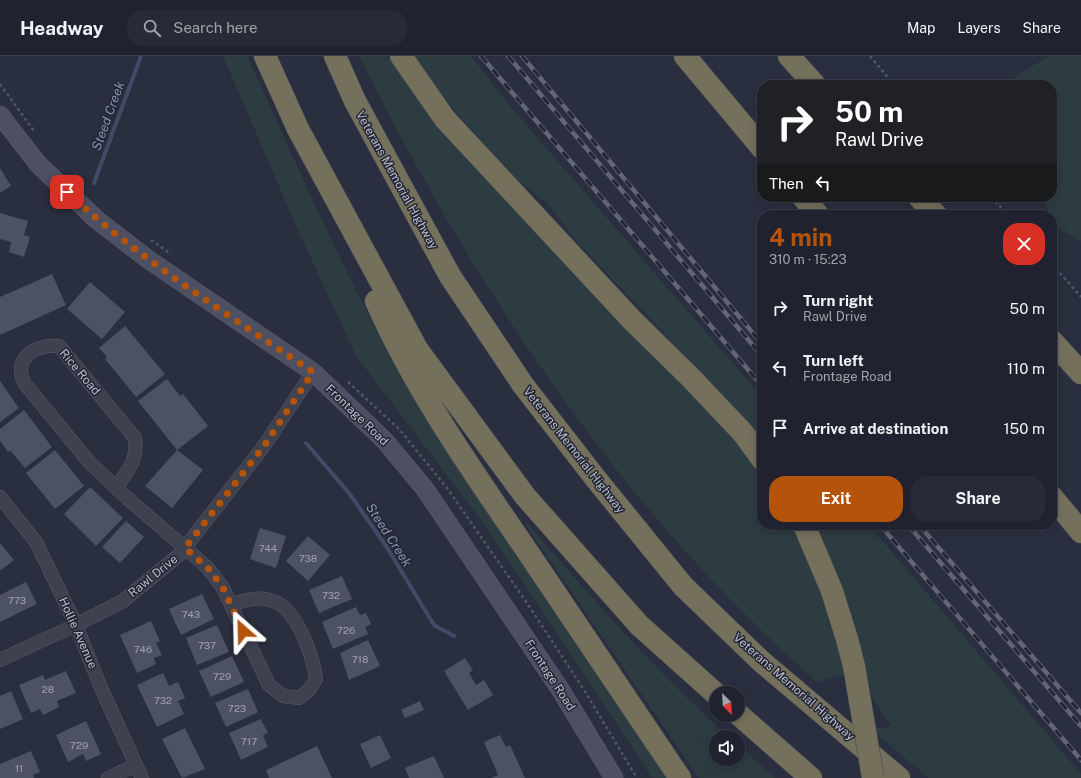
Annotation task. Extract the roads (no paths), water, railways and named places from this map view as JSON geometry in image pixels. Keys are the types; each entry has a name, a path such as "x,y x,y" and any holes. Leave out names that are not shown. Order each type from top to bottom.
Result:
{"highway":[{"path":"265,56 393,340 443,424 498,509 680,778"},
{"name":"Veterans Memorial Highway","path":"334,56 355,101 450,276 523,384 596,479 683,586 762,662 899,778"},
{"path":"401,56 445,119 632,320 743,433 757,453"},
{"path":"685,56 757,142"},
{"path":"789,56 811,80"},
{"path":"298,129 417,349 520,490 640,625 709,688"},
{"path":"807,202 814,210"},
{"path":"924,202 931,210"},
{"path":"1057,347 1081,373"},
{"path":"1057,503 1081,532"},
{"path":"806,530 832,591 847,639 854,666 873,778"},
{"path":"745,720 811,778"}],"street":[{"name":"Frontage Road","path":"0,115 38,164 97,220 149,260 313,372 385,441 425,489 560,689 614,778"},
{"name":"Rice Road","path":"116,488 134,461 136,448 135,438 59,346 41,346 28,352 23,361 22,370 22,378 25,384 90,463 116,488 208,568 223,588 269,685 283,696 299,698 309,690 316,679 314,662 296,622 282,605 271,600 253,598 231,604"},
{"name":"Rawl Drive","path":"0,660 76,625 123,601 180,554 264,446 313,372"},
{"name":"Hollie Avenue","path":"0,496 36,542 76,625 142,778"},
{"path":"108,778 136,765"}],"waterway":[{"name":"Steed Creek","path":"94,183 141,56"},
{"name":"Steed Creek","path":"306,443 349,493 386,546 434,625 454,636"}],"railway":[{"path":"481,56 757,380"},
{"path":"508,56 757,350"},
{"path":"522,56 757,338"},
{"path":"884,530 1081,760"},
{"path":"912,530 1081,726"},
{"path":"923,530 1081,713"}]}
